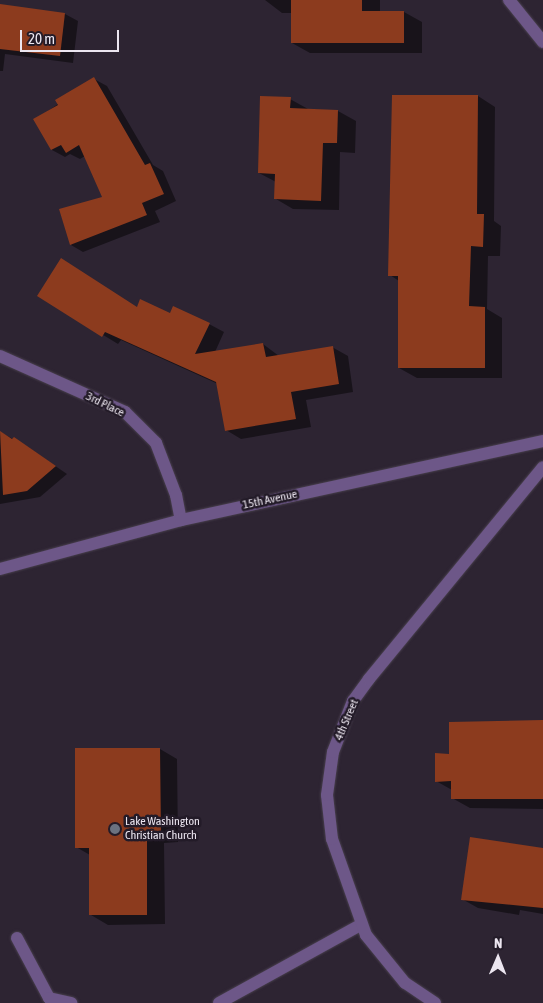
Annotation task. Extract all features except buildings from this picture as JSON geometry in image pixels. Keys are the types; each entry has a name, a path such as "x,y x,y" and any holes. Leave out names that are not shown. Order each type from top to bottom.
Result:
{"street":[{"path":"508,0 543,42"},
{"name":"3rd Place","path":"0,356 125,412 156,443 176,495 181,520"},
{"name":"15th Avenue","path":"0,569 181,520 543,442"},
{"name":"4th Street","path":"435,1003 405,983 366,936 332,839 327,795 333,752 353,701 543,467"},
{"path":"219,1003 362,924"},
{"path":"17,938 49,998 71,1003"}],"place":[{"name":"Lake Washington Christian Church","path":"115,829"}]}
